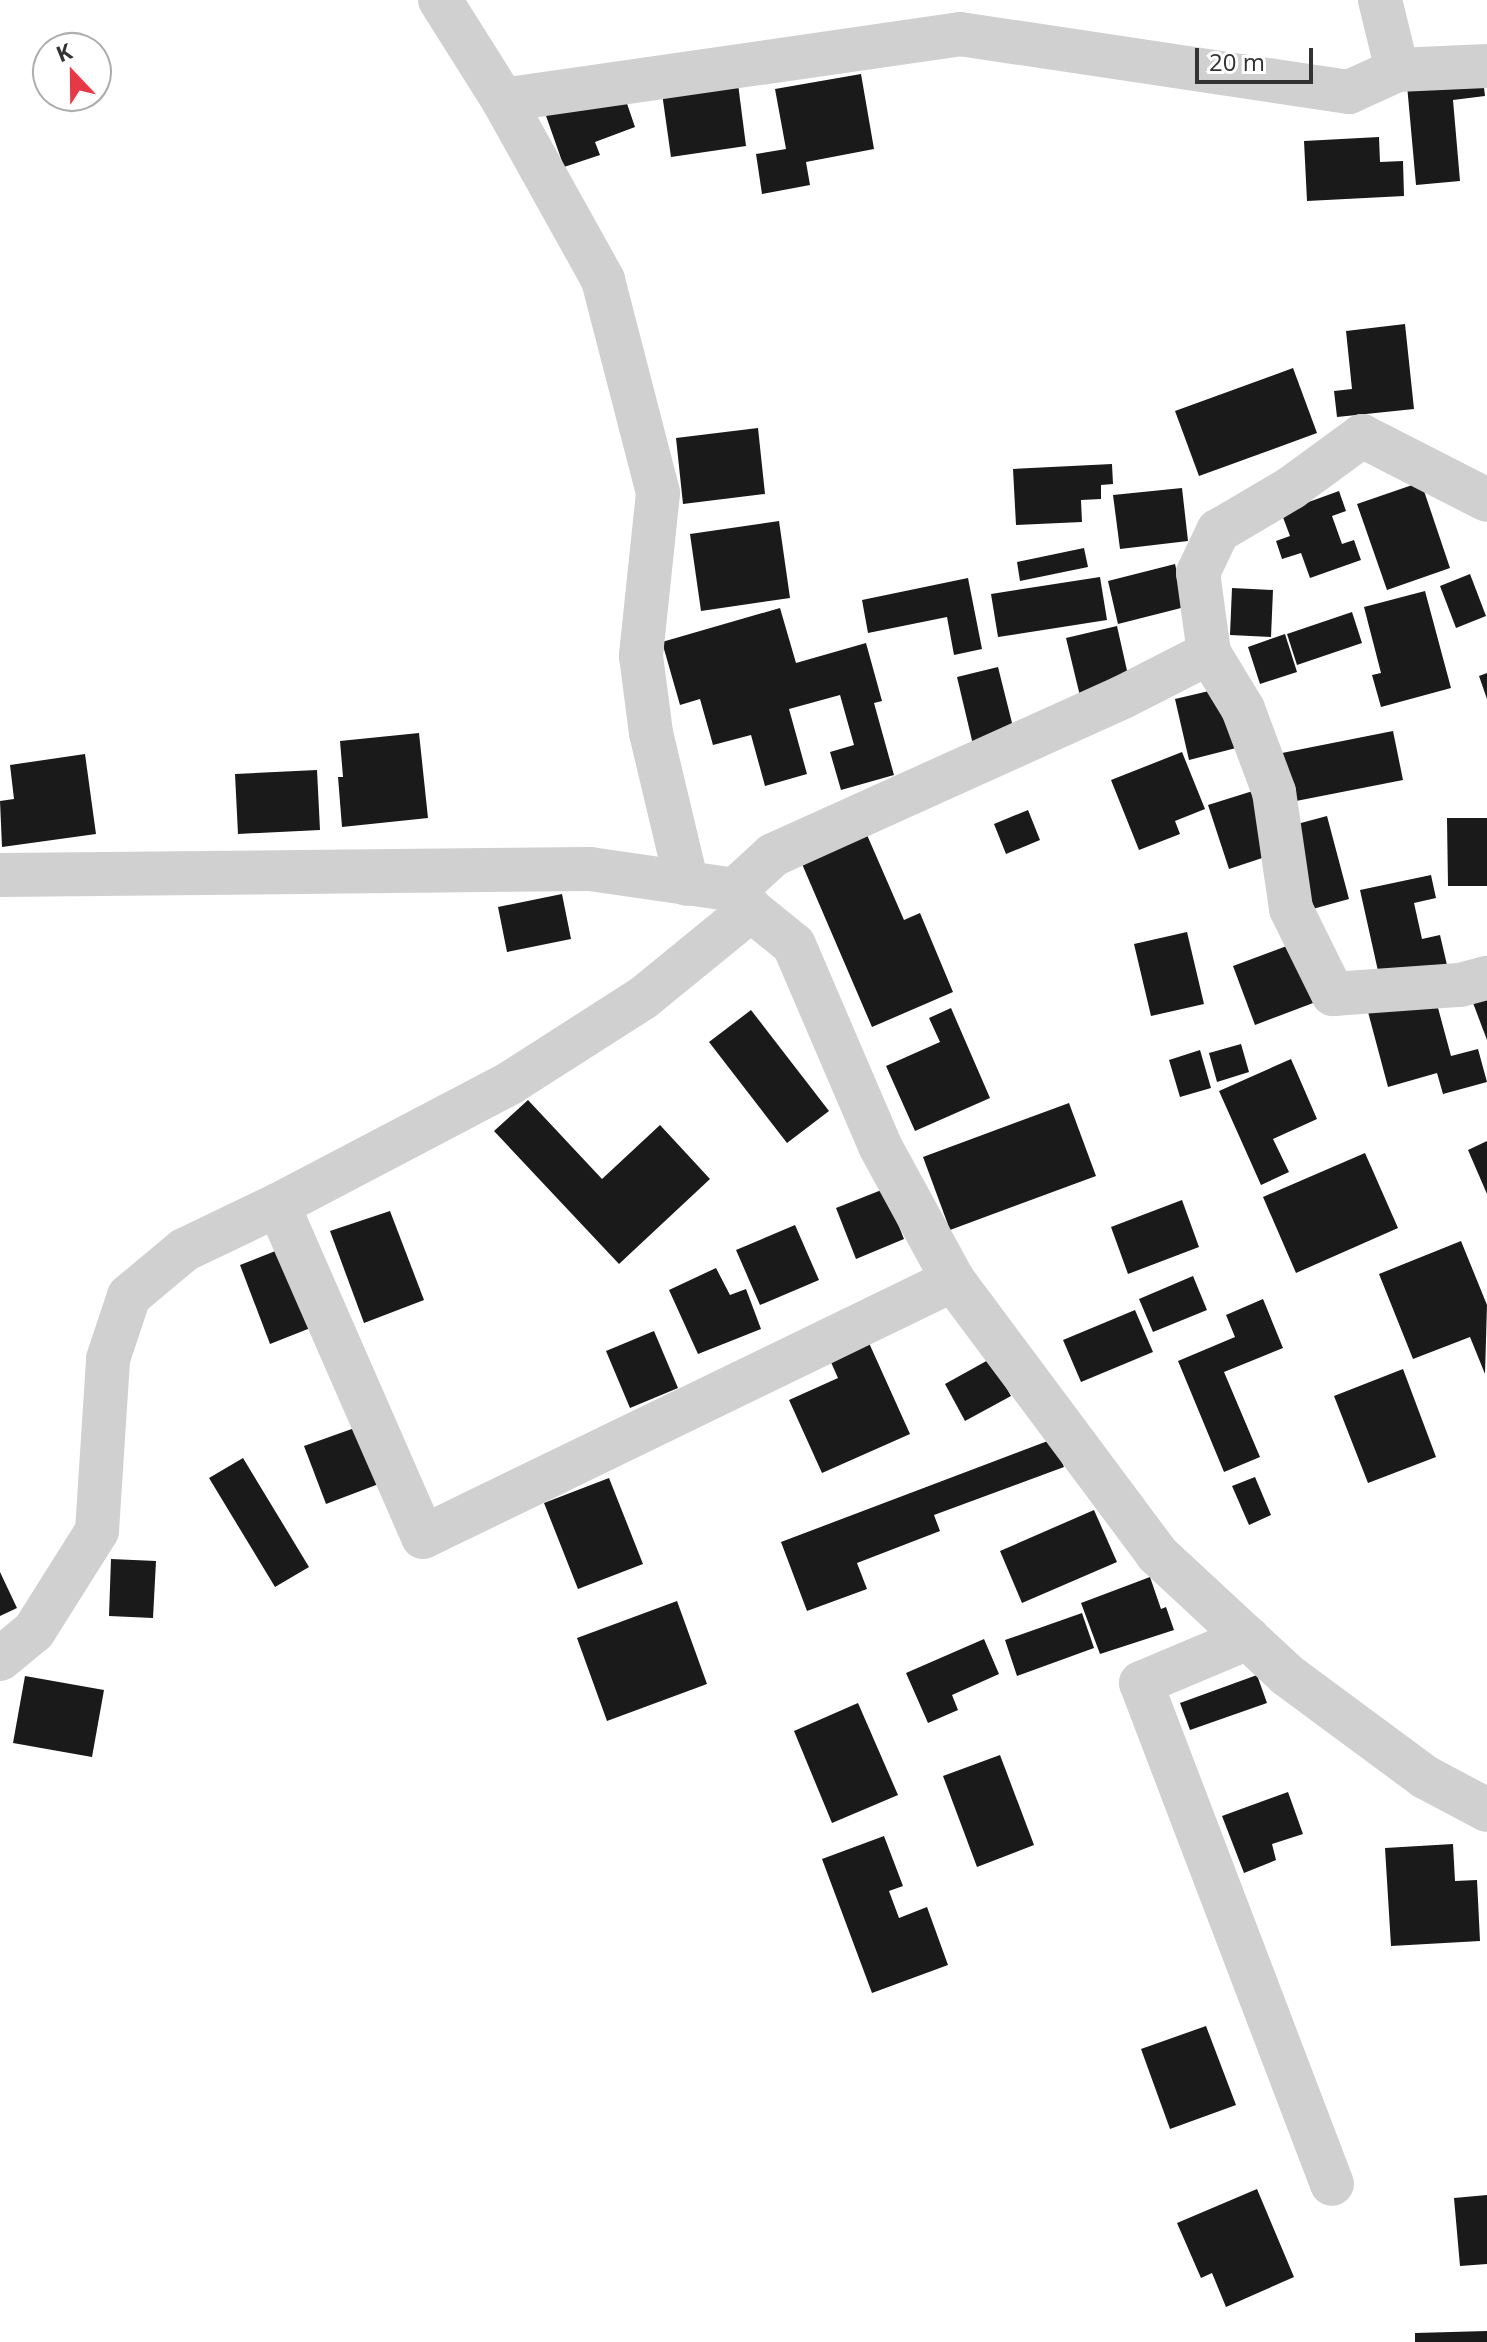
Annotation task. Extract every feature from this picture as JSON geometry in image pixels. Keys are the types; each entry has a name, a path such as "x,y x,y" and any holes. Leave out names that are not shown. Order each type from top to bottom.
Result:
{"street":[{"path":"440,0 503,100 603,280 658,493 641,656 651,733 687,884"},
{"path":"1380,0 1397,70"},
{"path":"503,100 960,34 1349,92 1397,70 1487,66"},
{"path":"1487,500 1362,436 1291,488 1218,531 1198,573 1209,653 1243,709 1274,792 1291,909 1333,994 1460,985 1487,978"},
{"path":"0,1659 34,1631 97,1531 108,1359 129,1296 184,1250 278,1205 510,1083 643,998 743,900 773,855 1123,697 1209,653"},
{"path":"0,875 590,869 687,884 743,900 794,945 880,1146 953,1280 1157,1554 1287,1675 1425,1777 1487,1810"},
{"path":"278,1205 423,1537 953,1280"},
{"path":"1248,1638 1141,1683 1332,2184"}],"building":[{"path":"861,74 874,149 806,162 810,185 762,194 756,154 786,149 775,89"},
{"path":"737,76 746,146 671,157 661,86"},
{"path":"1483,79 1485,96 1453,100 1460,181 1416,185 1407,85"},
{"path":"621,86 635,127 595,142 600,155 564,167 545,113"},
{"path":"1379,137 1380,162 1403,161 1404,196 1307,201 1304,141"},
{"path":"1405,324 1414,409 1337,417 1334,391 1352,389 1346,331"},
{"path":"1293,368 1317,433 1199,476 1175,411"},
{"path":"758,428 765,494 683,504 676,438"},
{"path":"1112,464 1113,484 1101,485 1101,499 1081,500 1082,522 1016,525 1013,469"},
{"path":"1421,482 1450,568 1387,590 1357,504"},
{"path":"1182,488 1188,541 1120,549 1113,495"},
{"path":"1339,491 1346,511 1332,516 1342,544 1354,540 1361,560 1310,578 1301,553 1282,559 1276,541 1290,536 1281,512"},
{"path":"779,521 790,598 701,611 690,534"},
{"path":"1084,548 1088,567 1020,581 1017,562"},
{"path":"1175,564 1185,607 1118,624 1108,581"},
{"path":"1470,574 1486,616 1456,628 1440,586"},
{"path":"1100,577 1107,620 998,637 991,594"},
{"path":"968,578 982,649 954,655 947,617 868,633 862,600"},
{"path":"1232,588 1273,590 1271,637 1230,635"},
{"path":"1425,591 1451,688 1381,707 1372,675 1381,673 1364,607"},
{"path":"780,608 796,663 866,643 882,701 874,703 894,775 841,790 830,752 854,745 840,695 789,709 807,774 765,786 751,735 713,745 700,699 680,705 662,642"},
{"path":"1352,612 1362,643 1297,665 1287,634"},
{"path":"1117,626 1130,684 1080,696 1066,638"},
{"path":"1285,634 1297,672 1260,684 1248,647"},
{"path":"998,667 1016,739 974,749 957,677"},
{"path":"1487,673 1487,699 1479,676"},
{"path":"1226,687 1240,747 1189,760 1175,699"},
{"path":"1393,731 1403,780 1291,802 1282,753"},
{"path":"419,733 428,818 342,827 338,777 343,777 340,741"},
{"path":"1182,752 1205,809 1175,821 1180,834 1139,850 1111,780"},
{"path":"85,754 96,834 2,847 0,801 14,799 10,765"},
{"path":"317,770 320,830 238,834 235,774"},
{"path":"1256,790 1277,853 1229,869 1208,805"},
{"path":"1028,810 1040,840 1006,854 994,824"},
{"path":"1327,816 1349,899 1309,910 1286,827"},
{"path":"1447,818 1487,818 1487,886 1448,886"},
{"path":"864,828 904,920 920,913 953,992 872,1027 799,857"},
{"path":"1431,875 1436,898 1414,903 1422,939 1440,935 1447,965 1380,980 1360,890"},
{"path":"562,894 571,939 507,952 498,907"},
{"path":"1187,932 1204,1004 1151,1016 1134,944"},
{"path":"1300,941 1321,1000 1255,1025 1233,966"},
{"path":"1487,988 1487,1040 1470,995"},
{"path":"1434,993 1451,1056 1478,1049 1487,1082 1443,1094 1437,1073 1388,1087 1368,1012"},
{"path":"951,1008 990,1098 915,1131 886,1066 940,1042 929,1018"},
{"path":"751,1010 829,1111 787,1143 709,1042"},
{"path":"1241,1044 1249,1072 1217,1082 1209,1053"},
{"path":"1200,1050 1211,1088 1180,1097 1169,1060"},
{"path":"1291,1059 1317,1119 1273,1139 1289,1172 1261,1185 1219,1091"},
{"path":"528,1100 602,1179 660,1125 710,1179 619,1264 494,1131"},
{"path":"1069,1103 1096,1176 950,1230 923,1157"},
{"path":"1487,1141 1487,1194 1468,1150"},
{"path":"1365,1153 1398,1228 1296,1273 1263,1197"},
{"path":"884,1189 904,1239 856,1259 836,1208"},
{"path":"1182,1200 1199,1247 1128,1274 1111,1227"},
{"path":"390,1211 424,1300 364,1323 330,1231"},
{"path":"795,1225 819,1280 760,1305 736,1250"},
{"path":"1461,1241 1487,1305 1485,1374 1470,1337 1413,1359 1379,1274"},
{"path":"293,1244 323,1323 270,1344 240,1265"},
{"path":"716,1268 730,1295 746,1289 761,1329 698,1354 669,1290"},
{"path":"1193,1276 1207,1310 1153,1332 1139,1299"},
{"path":"1263,1299 1283,1348 1224,1372 1260,1457 1224,1472 1178,1361 1235,1337 1226,1315"},
{"path":"1135,1310 1153,1352 1081,1382 1063,1340"},
{"path":"654,1331 678,1388 630,1408 606,1351"},
{"path":"869,1343 910,1434 822,1473 789,1400 838,1378 830,1360"},
{"path":"990,1359 1011,1396 965,1421 945,1384"},
{"path":"1403,1369 1436,1457 1368,1483 1334,1396"},
{"path":"363,1425 384,1482 326,1504 304,1446"},
{"path":"1053,1439 1064,1467 934,1515 940,1531 857,1563 867,1589 807,1611 781,1542"},
{"path":"243,1458 309,1567 275,1587 209,1478"},
{"path":"1255,1477 1271,1515 1249,1525 1232,1486"},
{"path":"609,1478 643,1564 578,1589 544,1503"},
{"path":"1094,1510 1117,1562 1022,1603 1000,1551"},
{"path":"111,1559 156,1561 153,1618 109,1616"},
{"path":"0,1572 17,1608 0,1616"},
{"path":"1150,1577 1161,1609 1166,1607 1174,1630 1100,1654 1081,1603"},
{"path":"677,1601 707,1684 607,1721 577,1638"},
{"path":"1082,1613 1094,1648 1017,1676 1005,1640"},
{"path":"984,1639 999,1674 952,1695 958,1710 928,1723 906,1673"},
{"path":"1257,1675 1267,1703 1190,1730 1180,1703"},
{"path":"25,1676 104,1690 92,1757 13,1743"},
{"path":"858,1703 898,1795 832,1823 794,1731"},
{"path":"1000,1755 1034,1845 977,1867 943,1776"},
{"path":"1288,1792 1303,1834 1272,1844 1276,1860 1244,1873 1222,1816"},
{"path":"884,1836 903,1886 889,1891 899,1918 927,1907 948,1965 872,1993 822,1859"},
{"path":"1453,1844 1455,1881 1477,1880 1480,1941 1391,1946 1385,1848"},
{"path":"1206,2026 1236,2105 1170,2129 1141,2049"},
{"path":"1257,2189 1294,2277 1226,2307 1212,2273 1201,2278 1177,2223"},
{"path":"1487,2195 1487,2264 1460,2266 1454,2198"},
{"path":"1487,2331 1487,2342 1415,2342 1415,2333"}]}
